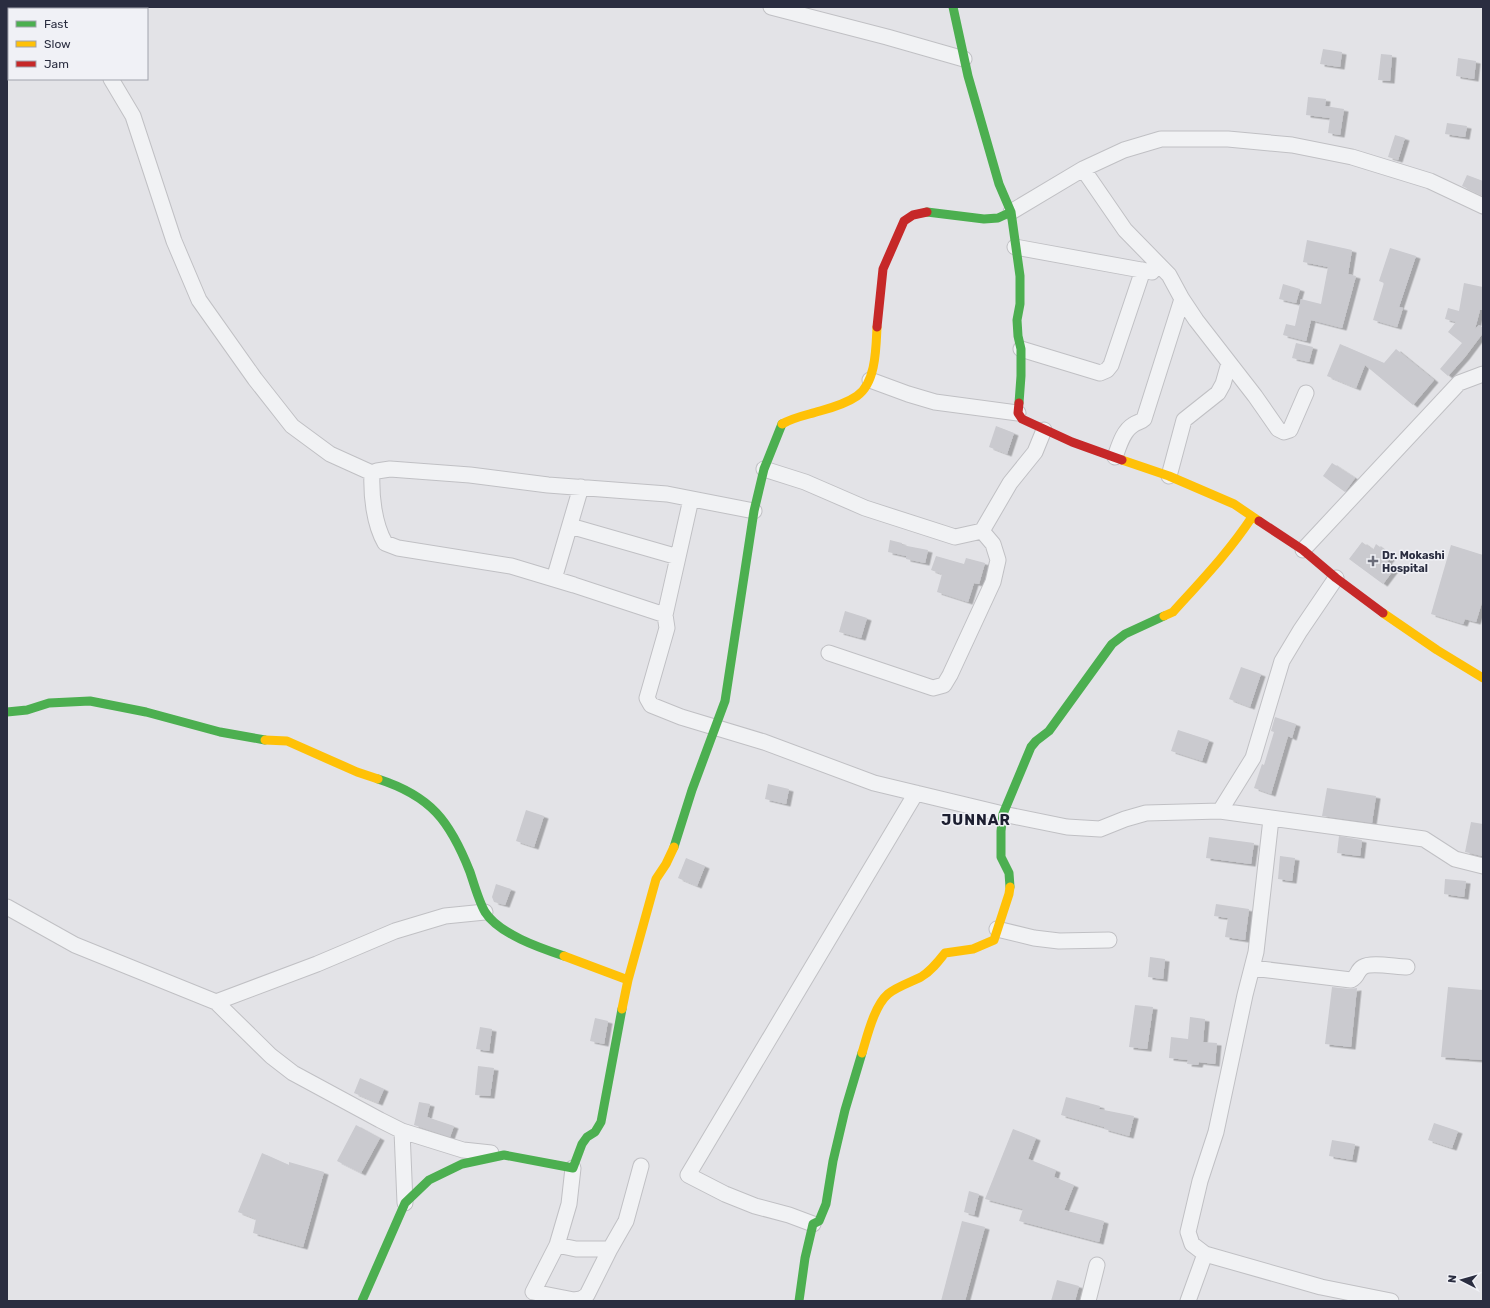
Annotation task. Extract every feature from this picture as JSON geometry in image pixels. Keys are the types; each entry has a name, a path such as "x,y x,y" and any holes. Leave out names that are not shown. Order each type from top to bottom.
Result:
{"street":[{"path":"771,7 887,37 964,59"},
{"path":"953,7 968,76 999,184 1011,212 1020,276 1020,304 1017,320 1021,349 1021,376 1018,414"},
{"path":"112,80 133,116 174,240 199,300 255,378 292,426 330,454 372,473 390,469 470,475 581,487 667,494 754,511"},
{"path":"641,1166 626,1221 610,1249 588,1295 581,1299 574,1300 533,1297 557,1245 569,1204 574,1168 582,1144 587,1137 595,1132 600,1122 628,980 656,879 673,850 692,790 725,701 734,652 754,511 764,469 781,425 790,419 821,411 858,396 870,380 875,357 883,269 904,221 913,215 928,212 984,219 998,218 1011,212 1083,169 1124,150 1161,139 1228,139 1285,144 1352,157 1430,181 1483,206"},
{"path":"1083,169 1125,230 1169,275 1182,299 1196,320 1255,396 1278,429 1284,432 1290,430 1306,393"},
{"path":"1015,247 1169,275"},
{"path":"1021,349 1100,372 1107,370 1111,365 1143,270"},
{"path":"1115,457 1126,431 1134,424 1141,422 1144,419 1182,299"},
{"path":"1169,476 1184,420 1218,393 1223,384 1229,363"},
{"path":"1303,550 1458,383 1483,374"},
{"path":"870,380 935,402 1018,414 1022,419 1044,430 1169,476 1234,504 1303,550 1336,578 1376,608 1431,646 1483,678"},
{"path":"764,469 805,482 865,508 955,537 982,531 1010,483 1035,452 1044,430"},
{"path":"372,473 375,510 380,535 385,543 398,548 511,566 665,615"},
{"path":"554,579 581,487"},
{"path":"691,499 665,615 667,628 647,698 651,706 681,717 764,742 874,783 1003,814 1067,827 1100,829 1125,819 1146,813 1220,811 1424,839 1455,859 1483,866"},
{"path":"799,1301 805,1258 813,1224 818,1221 826,1204 833,1161 845,1110 861,1055 873,1020 881,1003 888,994 932,969 945,953 973,949 994,940 1009,894 1010,883 1009,873 1001,856 1003,814 1032,747 1036,741 1049,732 1112,644 1125,634 1173,612 1242,534 1252,517"},
{"path":"570,526 678,558"},
{"path":"829,653 933,688 944,686 993,582 998,560 993,544 982,531"},
{"path":"1220,811 1252,758 1282,661 1300,631 1336,578"},
{"path":"7,712 27,710 49,703 90,701 146,712 220,732 266,740 287,741 357,772 388,782 417,796 435,810 451,831 464,858 485,912 496,924 527,943 628,980"},
{"path":"813,1224 789,1214 755,1206 725,1194 688,1175 916,793"},
{"path":"1271,819 1256,952 1216,1132 1200,1181 1188,1232 1192,1244 1206,1254 1321,1287 1391,1301"},
{"path":"7,907 75,945 216,1002 271,1056 293,1073 402,1131 463,1150 504,1155 574,1168"},
{"path":"216,1002 318,964 395,931 445,916 485,912"},
{"path":"997,929 1034,938 1059,942 1109,940"},
{"path":"1252,968 1351,980 1356,977 1361,968 1368,964 1407,968"},
{"path":"402,1131 405,1203"},
{"path":"362,1301 405,1203 429,1180 449,1170 462,1164 504,1155"},
{"path":"557,1245 576,1249 610,1249"},
{"path":"1188,1301 1206,1254"},
{"path":"1088,1301 1097,1265"}],"building":[{"path":"1323,49 1342,52 1340,67 1320,64"},
{"path":"1381,54 1392,55 1390,81 1378,80"},
{"path":"1458,58 1476,61 1474,79 1456,76"},
{"path":"1308,97 1326,99 1325,106 1344,109 1340,135 1328,133 1330,118 1306,115"},
{"path":"1447,123 1467,126 1465,137 1445,134"},
{"path":"1395,135 1405,138 1398,160 1388,157"},
{"path":"1467,175 1483,181 1483,196 1462,186"},
{"path":"1307,240 1352,250 1348,274 1356,276 1342,328 1311,320 1306,341 1283,335 1286,324 1295,326 1301,299 1321,304 1328,267 1303,262"},
{"path":"1390,248 1416,256 1399,307 1403,308 1397,327 1373,320 1384,283 1379,281"},
{"path":"1464,283 1483,287 1483,310 1480,310 1475,329 1479,325 1483,328 1483,333 1448,376 1440,369 1462,343 1448,332 1456,322 1445,319 1448,308 1459,311"},
{"path":"1283,284 1300,289 1296,303 1279,299"},
{"path":"1296,343 1313,347 1309,362 1292,358"},
{"path":"1340,344 1384,363 1396,349 1434,380 1413,405 1365,365 1356,388 1327,376"},
{"path":"996,426 1014,433 1007,454 989,447"},
{"path":"1332,463 1355,478 1345,492 1323,476"},
{"path":"890,540 902,543 902,545 928,550 925,563 906,559 906,556 888,552"},
{"path":"1362,542 1373,550 1376,544 1392,556 1387,562 1395,568 1383,584 1349,559"},
{"path":"1451,545 1483,555 1483,599 1476,622 1465,619 1463,624 1431,614"},
{"path":"936,556 964,564 966,558 985,563 979,584 974,583 968,602 937,592 942,574 931,570"},
{"path":"845,611 867,618 861,638 839,632"},
{"path":"1241,667 1261,674 1250,707 1229,699"},
{"path":"1275,717 1296,724 1292,738 1288,736 1271,794 1254,788 1262,764 1264,765 1274,732 1271,731"},
{"path":"1178,730 1209,740 1202,761 1171,751"},
{"path":"768,784 789,789 786,804 765,799"},
{"path":"1327,788 1376,796 1372,823 1322,816"},
{"path":"526,810 544,816 534,847 516,841"},
{"path":"1471,822 1483,824 1482,856 1465,852"},
{"path":"1339,836 1362,840 1360,856 1337,853"},
{"path":"1209,837 1254,843 1251,864 1206,858"},
{"path":"1280,856 1295,858 1292,881 1278,879"},
{"path":"686,858 705,866 697,886 678,878"},
{"path":"1445,879 1466,881 1464,897 1444,894"},
{"path":"496,884 511,889 505,905 494,902 492,897"},
{"path":"1216,904 1249,909 1245,940 1225,937 1228,918 1214,916"},
{"path":"1150,957 1165,959 1163,979 1148,977"},
{"path":"1332,987 1350,989 1357,988 1351,1047 1325,1044"},
{"path":"1448,987 1483,990 1483,1060 1441,1057"},
{"path":"1135,1005 1153,1007 1147,1049 1129,1047"},
{"path":"1190,1017 1205,1019 1203,1042 1217,1043 1215,1064 1199,1062 1198,1065 1187,1064 1188,1060 1169,1058 1171,1037 1188,1039"},
{"path":"595,1018 608,1021 604,1044 590,1041"},
{"path":"480,1027 492,1029 489,1051 476,1049"},
{"path":"478,1066 494,1068 490,1096 475,1095"},
{"path":"360,1078 384,1089 378,1103 354,1093"},
{"path":"1066,1097 1100,1106 1099,1109 1134,1116 1129,1136 1104,1129 1104,1127 1061,1115"},
{"path":"419,1102 430,1104 427,1117 454,1126 450,1137 414,1125"},
{"path":"1434,1123 1458,1131 1452,1148 1428,1140"},
{"path":"356,1125 380,1138 361,1173 337,1161"},
{"path":"1013,1129 1036,1138 1028,1159 1056,1170 1054,1177 1074,1185 1064,1210 1104,1221 1099,1242 1019,1221 1023,1209 985,1199"},
{"path":"1332,1140 1355,1144 1352,1160 1329,1156"},
{"path":"262,1153 289,1165 289,1162 324,1172 303,1247 253,1233 256,1219 238,1212"},
{"path":"969,1191 979,1194 974,1215 964,1212"},
{"path":"962,1221 985,1227 965,1301 941,1301"},
{"path":"1057,1280 1079,1286 1075,1301 1051,1301"}],"traffic: fast":[{"path":"953,7 968,76 999,184 1011,212 1020,276 1020,304 1017,320 1021,349 1019,403"},
{"path":"927,212 984,219 998,218 1011,212"},
{"path":"674,847 692,790 725,701 754,511 764,469 782,424"},
{"path":"1010,887 1009,873 1001,857 1001,831 1003,814 1031,747 1049,731 1112,644 1125,634 1164,616"},
{"path":"7,712 27,710 49,703 90,701 146,712 220,732 265,740"},
{"path":"378,779 396,786 425,802 446,825 455,838 470,872 483,908 491,920 521,939 564,956"},
{"path":"362,1301 405,1203 429,1180 462,1164 504,1155 573,1168 582,1144 587,1137 595,1132 601,1122 622,1009"},
{"path":"799,1301 805,1258 813,1224 819,1221 826,1204 833,1161 845,1110 862,1053"}],"traffic: slow":[{"path":"782,424 844,403 853,399 863,390 868,383 874,364 877,327"},
{"path":"1122,460 1169,476 1234,504 1259,521"},
{"path":"1164,616 1173,612 1204,578 1234,542 1252,517"},
{"path":"1383,613 1437,650 1483,678"},
{"path":"265,740 287,741 357,772 378,779"},
{"path":"622,1009 628,980 656,879 666,864 674,847"},
{"path":"862,1053 875,1014 883,999 891,991 925,975 945,953 973,949 994,940 1010,887"},
{"path":"564,956 628,980"}],"traffic: jam":[{"path":"877,327 883,269 904,221 913,215 927,212"},
{"path":"1019,403 1018,413 1022,419 1072,442 1122,460"},
{"path":"1259,521 1303,550 1336,578 1383,613"}],"place":[{"name":"Dr. Mokashi Hospital","path":"1373,561"}],"district":[{"name":"JUNNAR","path":"976,820"}]}
